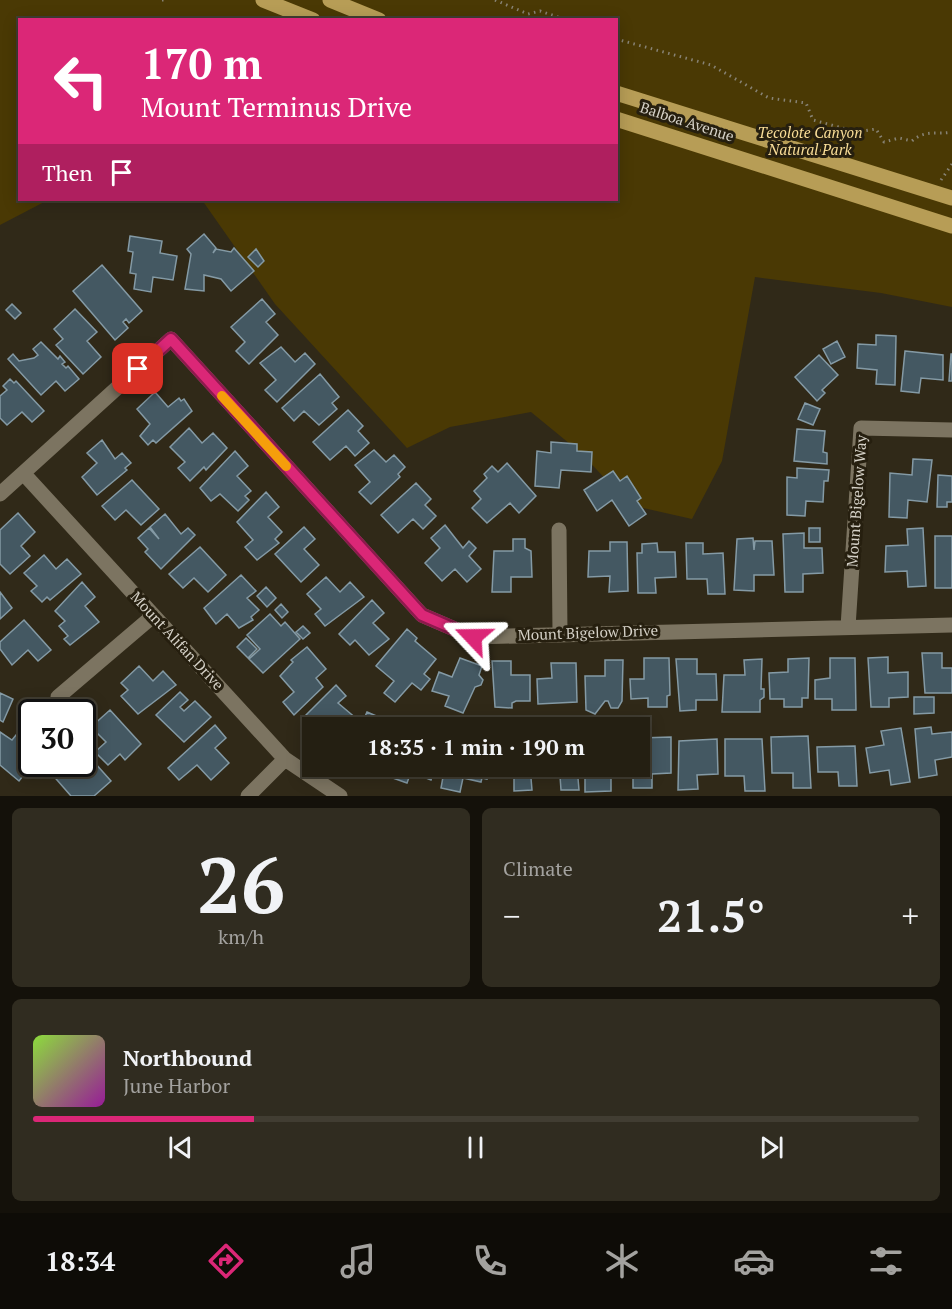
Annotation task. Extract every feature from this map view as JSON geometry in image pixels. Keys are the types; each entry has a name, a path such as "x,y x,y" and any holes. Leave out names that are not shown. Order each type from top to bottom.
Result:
{"main road":[{"path":"263,0 308,18"},
{"path":"330,0 374,18"},
{"name":"Balboa Avenue","path":"618,94 952,198"},
{"name":"Balboa Avenue","path":"618,120 952,226"}],"street":[{"name":"Mount Bigelow Drive","path":"24,474 171,339 422,615 473,637 560,633 952,625"},
{"name":"Mount Bigelow Way","path":"848,627 861,428 952,430"},
{"path":"0,494 24,474"},
{"name":"Mount Alifan Drive","path":"24,474 285,759 340,796"},
{"path":"559,530 560,633"},
{"path":"58,697 153,616"},
{"path":"248,796 285,759"}],"path":[{"path":"495,0 528,15 540,12 560,18"},
{"path":"618,40 711,65 769,98 806,103 813,120 857,132 876,129 884,142 899,138 912,141 923,133 952,132"}],"green space":[{"name":"Tecolote Canyon Natural Park","path":"0,0 952,0 952,307 881,293 755,277 722,461 692,519 630,505 581,453 531,412 450,427 407,448 275,304 203,201 618,201 618,18 18,18 18,201 46,201 0,225"}],"building":[{"path":"204,234 216,248 213,253 216,249 231,252 234,248 254,271 231,291 221,279 204,275 204,291 185,289 191,254 187,249"},
{"path":"130,236 162,241 160,253 177,256 173,280 153,277 151,292 134,289 136,274 130,273 133,252 128,251"},
{"path":"256,249 264,261 258,267 248,257"},
{"path":"102,265 142,311 129,323 126,319 123,322 128,328 115,340 73,291"},
{"path":"262,299 275,314 266,322 278,335 249,364 236,351 245,342 231,327"},
{"path":"12,304 21,313 15,319 6,310"},
{"path":"75,309 97,332 87,341 101,357 83,374 56,345 63,339 54,329"},
{"path":"876,335 896,336 895,385 876,384 877,370 857,368 858,344 876,345"},
{"path":"837,341 845,357 831,364 823,349"},
{"path":"41,342 58,359 60,356 65,362 62,364 66,368 68,366 79,379 65,391 56,381 41,395 8,359 13,354 19,361 34,358 38,355 33,349"},
{"path":"281,347 295,362 305,353 315,364 277,402 265,390 276,380 260,363"},
{"path":"905,351 943,355 943,380 921,378 919,393 901,391"},
{"path":"951,354 952,381 949,381"},
{"path":"819,355 838,375 822,390 825,393 817,401 795,377"},
{"path":"320,374 339,397 332,403 337,409 319,425 304,411 294,421 282,408"},
{"path":"10,379 14,383 16,381 44,411 32,422 22,412 7,425 0,418 0,396 7,390 3,386"},
{"path":"155,392 168,407 179,398 181,401 184,399 192,411 156,443 153,440 148,445 140,436 150,424 137,409"},
{"path":"805,403 820,409 813,425 798,419"},
{"path":"348,410 363,426 358,431 369,443 355,456 346,446 330,460 313,442"},
{"path":"189,428 202,443 213,433 227,448 206,470 204,467 190,481 178,468 185,462 170,447"},
{"path":"797,429 825,431 823,452 827,453 827,464 794,461"},
{"path":"102,440 115,459 122,453 131,463 125,468 127,470 97,495 82,477 97,463 87,453"},
{"path":"551,442 577,444 577,451 592,452 591,472 561,470 559,488 535,486 537,451 551,453"},
{"path":"374,450 386,462 394,455 405,467 398,474 400,477 371,504 359,492 370,482 355,465"},
{"path":"235,451 248,466 237,476 251,491 245,496 249,500 238,511 220,494 211,501 200,488"},
{"path":"913,459 932,460 927,502 908,500 907,518 889,517 890,473 912,475"},
{"path":"507,463 536,496 519,513 510,503 487,523 472,508 481,499 474,491 487,478 484,474 492,466 498,472"},
{"path":"797,468 829,470 828,481 824,481 823,502 806,501 805,516 787,515 787,477 797,478"},
{"path":"613,471 620,481 627,476 641,498 637,501 646,514 629,526 612,500 597,511 584,490"},
{"path":"938,475 952,476 952,502 947,502 947,507 937,507"},
{"path":"132,480 159,509 141,525 126,510 115,520 102,506"},
{"path":"416,483 431,499 425,505 436,516 423,529 413,519 398,533 381,515"},
{"path":"266,492 279,507 268,517 282,532 275,539 279,543 257,560 245,547 253,540 237,522"},
{"path":"18,513 35,532 21,546 30,556 10,574 0,564 0,530"},
{"path":"165,514 181,534 188,528 195,535 161,569 145,552 148,549 138,538 149,528 159,539 150,527"},
{"path":"445,525 463,548 469,541 476,548 469,556 481,569 467,582 455,569 442,581 425,563 440,548 431,538"},
{"path":"304,527 315,539 304,549 319,565 301,582 275,554"},
{"path":"809,528 820,528 820,542 809,542"},
{"path":"923,528 926,586 908,587 907,571 885,572 886,546 908,545 907,529"},
{"path":"804,533 804,548 822,548 823,573 803,574 803,592 785,592 783,534"},
{"path":"935,536 952,536 952,588 935,588"},
{"path":"753,538 754,550 755,541 772,541 774,575 754,575 754,591 734,590 737,539"},
{"path":"513,539 525,539 525,548 531,551 532,577 511,577 511,592 492,592 494,551 513,551"},
{"path":"610,542 627,542 628,591 609,592 610,576 588,577 589,551 610,551"},
{"path":"657,543 658,552 675,552 676,577 655,578 656,593 638,593 637,553 642,553 642,544"},
{"path":"686,543 703,543 703,554 723,553 725,594 708,594 707,579 687,579"},
{"path":"200,547 226,575 208,592 194,578 183,588 169,574"},
{"path":"44,555 56,569 67,559 81,574 50,600 47,597 42,602 31,591 37,586 24,573"},
{"path":"241,575 256,591 247,598 259,610 251,617 253,620 239,628 227,614 216,624 204,608"},
{"path":"326,577 340,592 350,582 364,597 325,626 315,614 321,609 307,594"},
{"path":"82,582 95,597 85,606 99,622 70,645 64,639 68,636 59,626 65,621 55,611"},
{"path":"266,587 276,598 267,607 257,596"},
{"path":"0,592 12,608 0,619"},
{"path":"372,600 384,613 373,623 389,639 369,655 355,640 350,645 339,634"},
{"path":"281,604 288,612 282,618 275,610"},
{"path":"270,614 281,626 285,622 300,639 263,673 249,659 260,649 247,635"},
{"path":"24,620 51,650 38,661 28,650 12,665 0,649 0,642"},
{"path":"303,626 310,633 303,639 296,632"},
{"path":"407,629 417,638 415,641 436,659 424,674 430,679 421,690 412,683 395,702 384,693 394,681 376,666"},
{"path":"246,638 257,649 248,658 237,647"},
{"path":"307,647 326,669 316,678 323,687 294,715 283,702 294,692 280,676 293,662 291,660"},
{"path":"922,653 942,653 942,668 952,668 952,693 925,693"},
{"path":"888,657 888,673 908,672 908,697 889,698 889,707 871,707 868,658"},
{"path":"460,658 482,666 479,675 483,680 481,685 475,687 463,713 445,706 449,696 432,691 439,672 452,677"},
{"path":"644,658 669,658 670,695 667,696 667,707 648,707 648,698 631,699 630,679 644,679"},
{"path":"809,658 808,698 802,698 802,707 784,707 784,699 770,699 769,673 788,672 788,659"},
{"path":"830,658 855,658 856,710 832,710 832,699 815,699 815,680 830,678"},
{"path":"676,659 697,659 697,674 716,674 717,700 696,700 696,710 680,711"},
{"path":"762,659 761,689 764,689 764,697 760,700 760,712 722,712 724,675 745,675 744,660"},
{"path":"605,660 623,660 622,701 618,708 611,708 608,701 605,701 595,714 586,710 585,676 605,676"},
{"path":"492,661 511,661 511,675 530,675 530,701 516,701 512,703 512,708 495,707"},
{"path":"551,663 576,663 577,702 538,704 537,679 552,678"},
{"path":"139,666 153,681 163,671 176,685 138,714 121,696 128,690 121,683"},
{"path":"336,685 346,696 338,703 355,717 304,717"},
{"path":"180,692 188,700 180,707 184,711 195,701 211,717 184,742 156,715"},
{"path":"0,693 13,699 3,722 0,720"},
{"path":"914,697 934,697 934,713 914,714"},
{"path":"110,710 141,744 125,760 120,754 108,765 96,753 106,742 96,732 96,723"},
{"path":"367,712 379,717 365,717"},
{"path":"215,725 226,738 215,748 229,763 211,780 197,765 179,780 168,768"},
{"path":"931,727 932,734 952,732 952,757 935,760 937,775 919,778 915,729"},
{"path":"901,728 910,782 891,785 889,770 870,773 866,748 884,745 881,731"},
{"path":"0,732 12,740 18,733 18,777 22,777 19,781 0,765"},
{"path":"808,736 811,788 793,788 793,773 772,773 771,737"},
{"path":"671,737 671,773 652,774 652,788 633,788 633,777 650,777 650,738"},
{"path":"717,739 718,774 697,775 698,789 678,790 679,741"},
{"path":"725,739 762,739 765,791 745,791 744,776 725,776"},
{"path":"855,746 857,786 839,786 838,772 818,772 817,747"},
{"path":"96,764 111,781 94,796 71,796 54,777 96,777"},
{"path":"390,777 409,777 407,783"},
{"path":"443,777 487,777 487,779 482,778 481,782 463,778 460,792 441,788"},
{"path":"514,777 531,777 532,790 514,791"},
{"path":"560,777 578,777 579,790 561,790"},
{"path":"585,777 611,777 611,791 585,792"}],"slow traffic":[{"path":"222,396 286,466"}],"route":[{"path":"138,369 171,339 422,615 473,637"}]}
